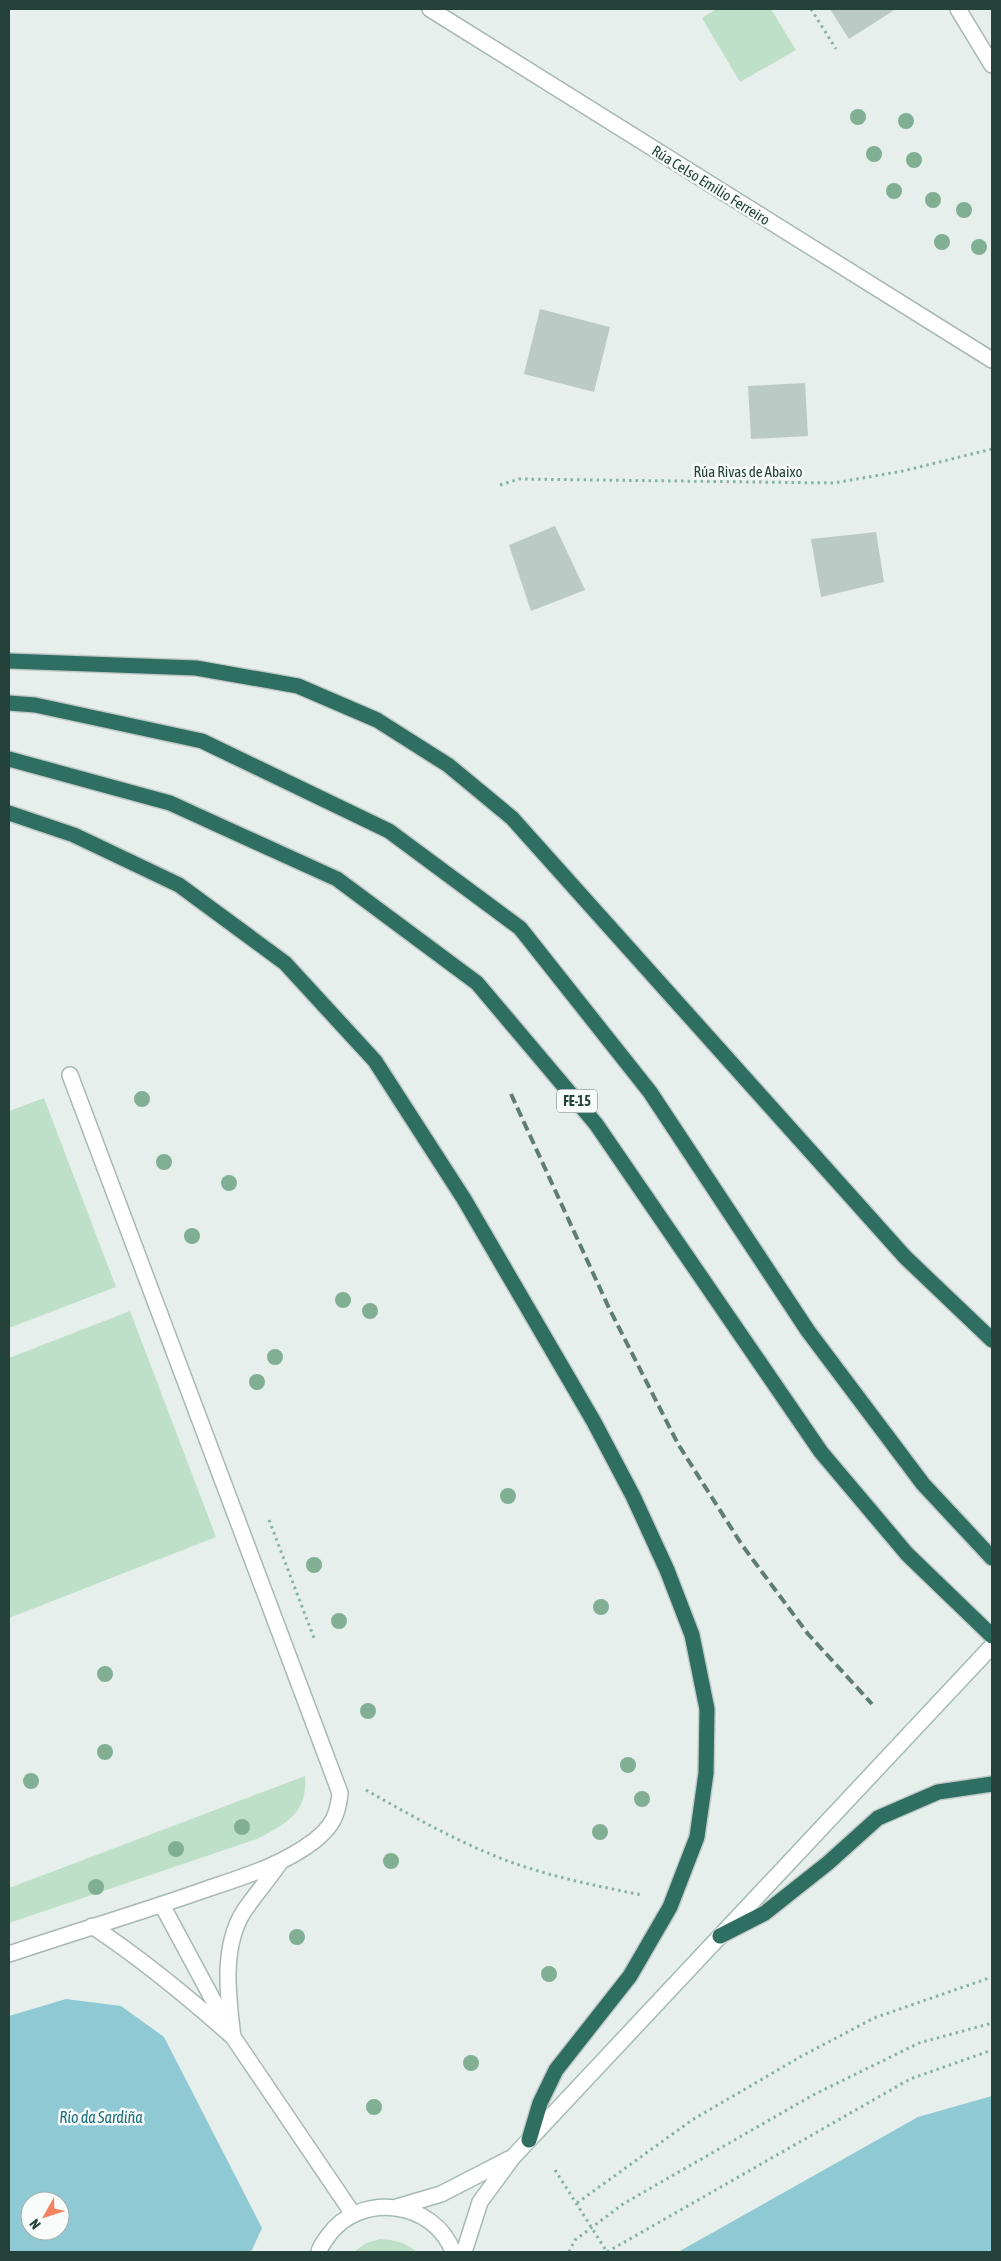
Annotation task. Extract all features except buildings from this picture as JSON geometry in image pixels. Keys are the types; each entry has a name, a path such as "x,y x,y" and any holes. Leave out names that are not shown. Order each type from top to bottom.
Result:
{"highway":[{"path":"9,660 196,668 298,686 377,720 448,765 512,818 905,1257 992,1340"},
{"path":"9,703 35,705 202,741 389,831 520,928 650,1092 814,1339 923,1484 992,1558"},
{"name":"FE-15","path":"9,759 170,803 337,879 476,983 596,1124 821,1452 907,1554 992,1636"},
{"path":"9,813 74,835 179,885 285,963 374,1061 464,1199 594,1422 633,1496 680,1602 692,1635 707,1709 706,1773 697,1837 670,1906 630,1976 556,2070 540,2103 529,2140"},
{"path":"720,1936 765,1913 828,1863 878,1818 910,1802 938,1792 992,1784"}],"street":[{"name":"Rúa Celso Emilio Ferreiro","path":"430,9 992,360"},
{"path":"958,9 992,65"},
{"path":"9,1954 162,1905 279,1864 314,1840 327,1828 338,1812 340,1793 70,1075"},
{"path":"464,2252 480,2202 513,2157 992,1646"},
{"path":"233,2037 228,1997 232,1944 243,1913 279,1864"},
{"path":"162,1905 233,2037 353,2214"},
{"path":"92,1926 186,1996 233,2037"},
{"path":"318,2252 334,2228 353,2214 374,2207 397,2207 441,2194 513,2157"},
{"path":"397,2207 419,2214 438,2227 454,2252"}],"path":[{"path":"811,9 836,49"},
{"name":"Rúa Rivas de Abaixo","path":"500,485 519,479 834,482 903,471 992,449"},
{"path":"366,1790 412,1816 495,1856 569,1880 642,1895"},
{"path":"577,2203 692,2120 800,2058 874,2018 992,1977"},
{"path":"569,2252 575,2240 623,2204 813,2095 919,2043 992,2022"},
{"path":"555,2170 607,2252 910,2079 992,2050"}],"green space":[{"path":"716,9 771,9 796,50 740,82 702,18"},
{"path":"44,1098 116,1287 9,1328 9,1111"},
{"path":"130,1311 216,1537 9,1618 9,1358"},
{"path":"305,1776 305,1789 299,1808 278,1828 257,1839 9,1923 9,1888"},
{"path":"380,2239 400,2242 417,2252 354,2252 366,2243"}],"water":[{"name":"Río da Sardiña","path":"66,1999 121,2006 164,2037 262,2228 251,2252 9,2252 9,2016"},
{"path":"992,2096 992,2252 678,2252 918,2117"}],"railway":[{"path":"511,1094 609,1308 678,1444 742,1545 808,1634 872,1704"}]}
